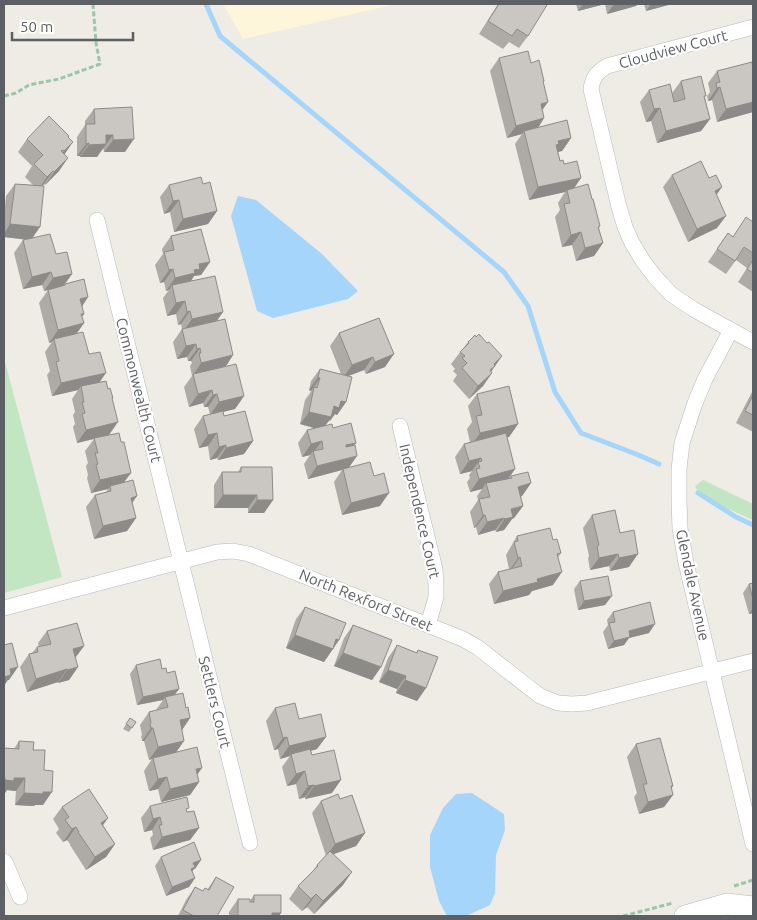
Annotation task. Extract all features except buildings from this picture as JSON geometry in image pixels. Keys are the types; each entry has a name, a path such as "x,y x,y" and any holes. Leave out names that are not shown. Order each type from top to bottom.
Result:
{"main road":[{"path":"685,916 727,904 753,908"}],"street":[{"name":"Cloudview Court","path":"730,330 671,294 655,277 632,243 619,207 591,89 592,79 600,70 607,66 753,27"},
{"name":"Commonwealth Court","path":"97,220 181,561"},
{"path":"730,330 753,342"},
{"name":"Glendale Avenue","path":"730,330 705,379 682,443 678,469 680,528 686,563 753,844"},
{"name":"Independence Court","path":"400,426 435,569 436,597 428,625"},
{"name":"North Rexford Street","path":"4,608 217,552 233,551 249,554 478,646 540,696 558,704 587,703 753,661"},
{"name":"Settlers Court","path":"181,561 250,843"},
{"path":"4,862 20,897"}],"path":[{"path":"4,96 16,93 29,85 59,79 100,64 96,43 93,4"}],"shaded area":[{"path":"223,4 397,4 243,39"}],"green space":[{"path":"4,358 62,577 4,593"},
{"path":"703,480 753,504 753,520 700,496 695,486"}],"water":[{"path":"238,196 256,200 322,254 358,291 348,299 273,318 257,311 231,216"},
{"path":"472,793 504,814 505,830 496,855 495,893 490,905 466,916 447,916 439,901 430,867 430,835 443,808 456,794"}],"waterway":[{"path":"206,4 220,36 504,272 528,306 555,392 581,433 659,464"},
{"path":"698,493 736,517 753,525"}]}
